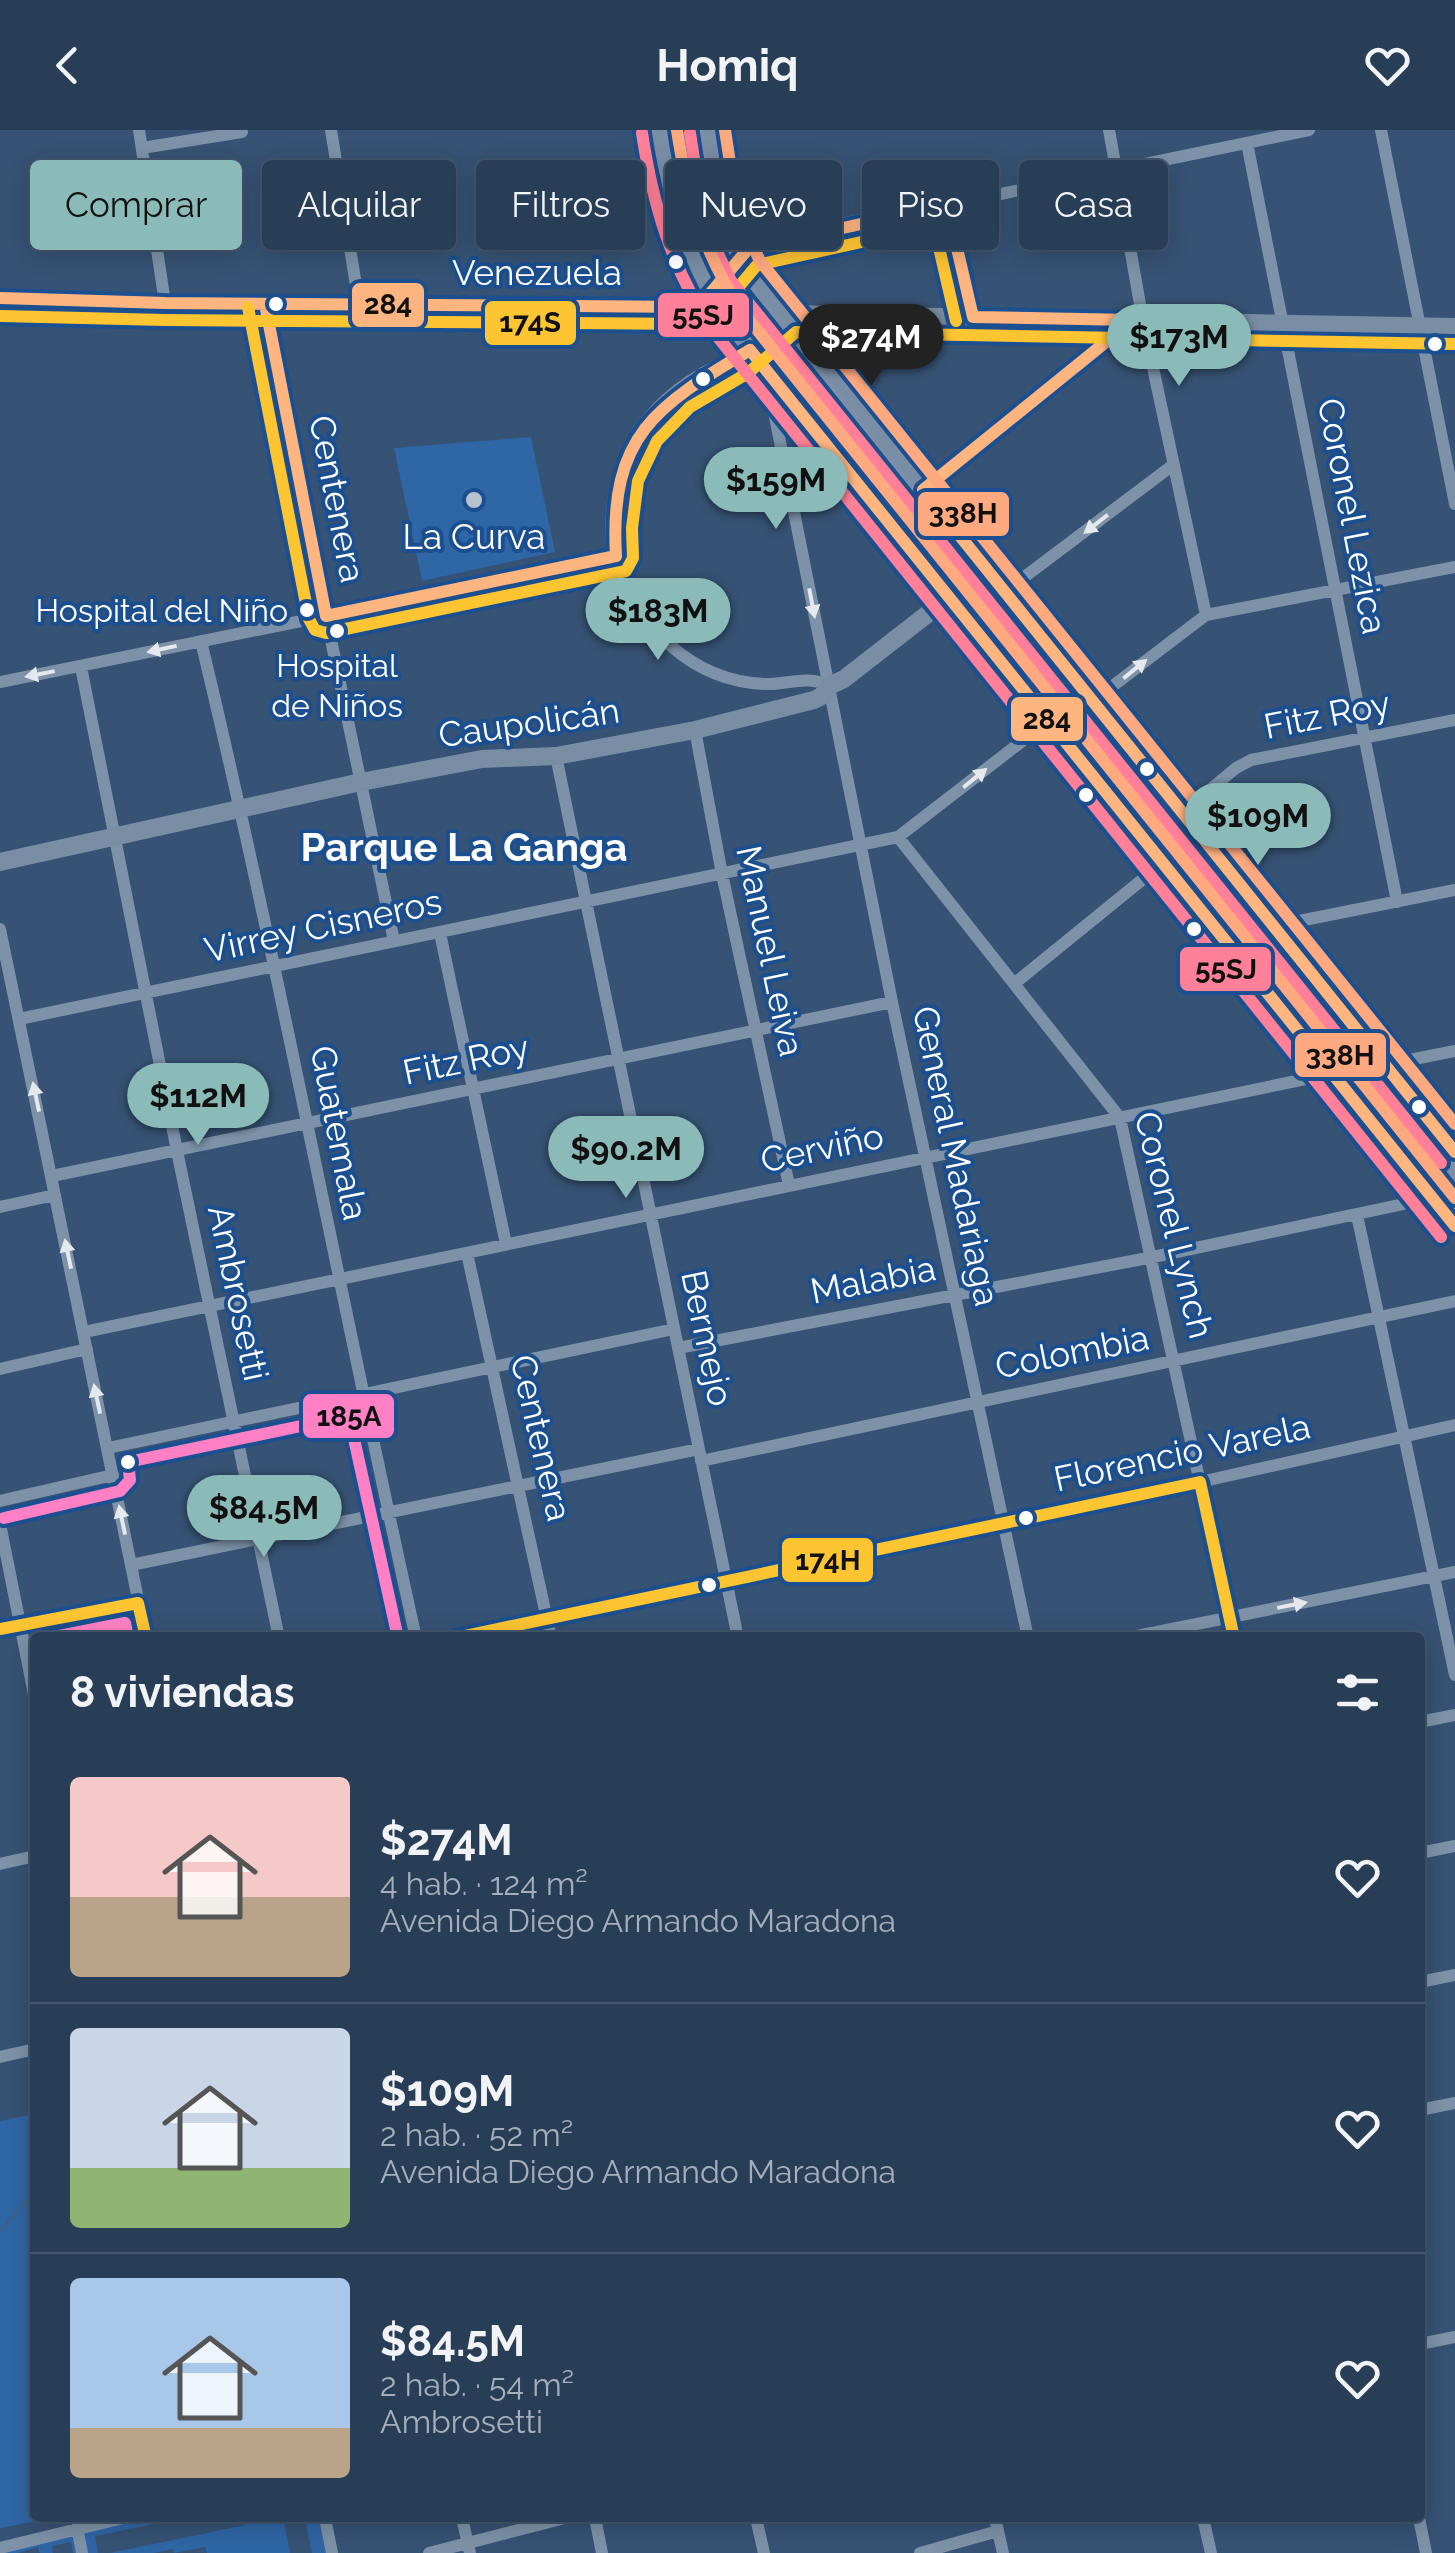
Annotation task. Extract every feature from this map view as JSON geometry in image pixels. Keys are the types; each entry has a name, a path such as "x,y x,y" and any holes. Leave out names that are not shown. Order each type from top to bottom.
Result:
{"main road":[{"path":"676,130 690,208 724,275 958,597 1176,817 1377,1066 1455,1206"},
{"path":"692,130 708,222 724,275"},
{"path":"767,334 999,596 1111,776 1169,858 1340,1072"},
{"path":"1111,776 1137,828 1169,858"},
{"path":"1249,967 1442,1186"},
{"path":"1378,1110 1393,1149 1442,1186"}],"street":[{"path":"138,130 165,304"},
{"path":"331,130 359,304"},
{"path":"659,130 668,193 682,238 724,275 767,334 923,490 999,596"},
{"path":"707,130 721,220 724,275"},
{"path":"1109,130 1115,160"},
{"path":"1162,160 1309,130"},
{"path":"1380,130 1455,504"},
{"path":"142,148 242,132"},
{"name":"Coronel Lezica","path":"1247,143 1397,902"},
{"name":"Venezuela","path":"0,298 165,304 694,307 760,244 862,223"},
{"path":"957,250 973,317"},
{"path":"1128,250 1138,320 1206,615"},
{"name":"Centenera","path":"265,304 394,941"},
{"path":"829,686 817,679 770,684 722,676 691,662 668,645 631,597 616,556 612,519 622,469 650,422 688,387 804,312 1455,327"},
{"path":"923,490 1138,320"},
{"path":"767,334 766,370 958,597 999,596 1173,464"},
{"name":"General Madariaga","path":"766,370 892,1002 1027,1632"},
{"path":"0,682 616,556"},
{"name":"Virrey Cisneros","path":"19,1019 898,837 1206,615 1455,567"},
{"name":"Caupolicán","path":"0,862 360,782 482,759 556,756 777,710 822,696 829,686 958,597"},
{"name":"Guatemala","path":"201,641 275,966 305,1125 415,1632"},
{"name":"Ambrosetti","path":"81,666 278,1632"},
{"path":"770,684 777,710"},
{"path":"1070,710 1137,828"},
{"name":"Fitz Roy","path":"1176,817 1244,763 1455,720"},
{"name":"Manuel Leiva","path":"695,730 789,1184"},
{"name":"Bermejo","path":"556,756 737,1632"},
{"path":"1176,817 1274,926 1377,1066 1455,1152"},
{"name":"Coronel Lynch","path":"898,837 1120,1118 1233,1632"},
{"path":"1015,983 1169,858 1249,967"},
{"path":"1274,926 1455,890"},
{"path":"0,929 7,995 19,1019 145,1632"},
{"path":"440,932 506,1244"},
{"name":"Fitz Roy","path":"52,1176 892,1002"},
{"name":"Cerviño","path":"84,1332 789,1184 1455,1051"},
{"path":"1340,1072 1393,1149"},
{"path":"1442,1186 1455,1226"},
{"name":"Malabia","path":"678,1348 1358,1215 1442,1186"},
{"path":"0,1207 56,1195"},
{"path":"1358,1215 1455,1674"},
{"name":"Centenera","path":"468,1252 550,1632"},
{"name":"Colombia","path":"131,1564 519,1485 700,1455 1175,1362 1455,1301"},
{"path":"108,1448 674,1329"},
{"path":"0,1369 87,1349"},
{"name":"Florencio Varela","path":"480,1632 1200,1482 1455,1424"},
{"path":"0,1500 112,1476"},
{"path":"0,1524 30,1676"},
{"path":"1157,1632 1455,1572"},
{"path":"0,1629 138,1603"},
{"path":"1425,1721 1455,1715"},
{"path":"1425,1852 1455,1846"},
{"path":"0,1864 30,1857"},
{"path":"1425,1981 1455,1975"},
{"path":"0,2057 30,2050"},
{"path":"1425,2109 1455,2102"},
{"path":"1425,2343 1455,2338"},
{"path":"8,2549 103,2522"},
{"path":"326,2522 332,2553"},
{"path":"463,2522 469,2548"},
{"path":"429,2553 469,2548 553,2522"},
{"path":"596,2522 602,2553"},
{"path":"757,2522 764,2553"},
{"path":"1205,2522 1211,2553"},
{"path":"1419,2522 1426,2553"},
{"path":"920,2553 997,2524 1003,2553"},
{"path":"77,2527 82,2553"}],"shaded area":[{"name":"La Curva","path":"531,437 555,552 422,581 394,448"},
{"path":"30,2115 31,2522 0,2528 0,2121"},
{"path":"130,2522 163,2522 95,2536 98,2553 73,2553 71,2542 52,2546 53,2553 40,2553 38,2547 18,2553 0,2550"},
{"path":"260,2522 284,2522 290,2553 207,2553 205,2547 174,2553 173,2549 110,2553"},
{"path":"306,2522 320,2522 326,2553 312,2553"}],"waterway":[{"path":"0,2231 30,2198"}],"transit line":[{"name":"338H","path":"677,130 699,224 717,268 742,311 1455,1198"},
{"name":"338H","path":"725,130 738,215 760,261 1455,1124"},
{"name":"55SJ","path":"642,133 666,236 686,284 713,331 1441,1237"},
{"name":"55SJ","path":"690,133 704,224 731,281 1441,1163"},
{"name":"284","path":"0,298 694,307 748,249 947,205 973,317 1133,320"},
{"name":"174S","path":"0,316 696,324 721,308 757,265 934,226 956,321"},
{"name":"284","path":"265,304 326,616 616,556 621,481 631,452 645,429 688,389 750,350 1455,1226"},
{"name":"174S","path":"248,307 309,619 315,630 326,633 626,571 633,558 638,481 657,441 690,407 748,373 796,332 1455,344"},
{"name":"284","path":"1133,320 923,490 1455,1152"},
{"name":"185A","path":"4,1518 120,1491 130,1480 128,1462 349,1416 397,1632"},
{"name":"174H","path":"1200,1482 1233,1632"},
{"name":"174H","path":"484,1632 1200,1482"},
{"name":"174H","path":"0,1629 138,1603 145,1632"},
{"name":"185A","path":"79,1632 125,1623 127,1632"}],"place":[{"name":"La Curva","path":"474,500"},
{"name":"Hospital del Niño","path":"307,610"},
{"name":"Hospital de Niños","path":"337,631"}],"district":[{"name":"Parque La Ganga","path":"464,847"}]}
